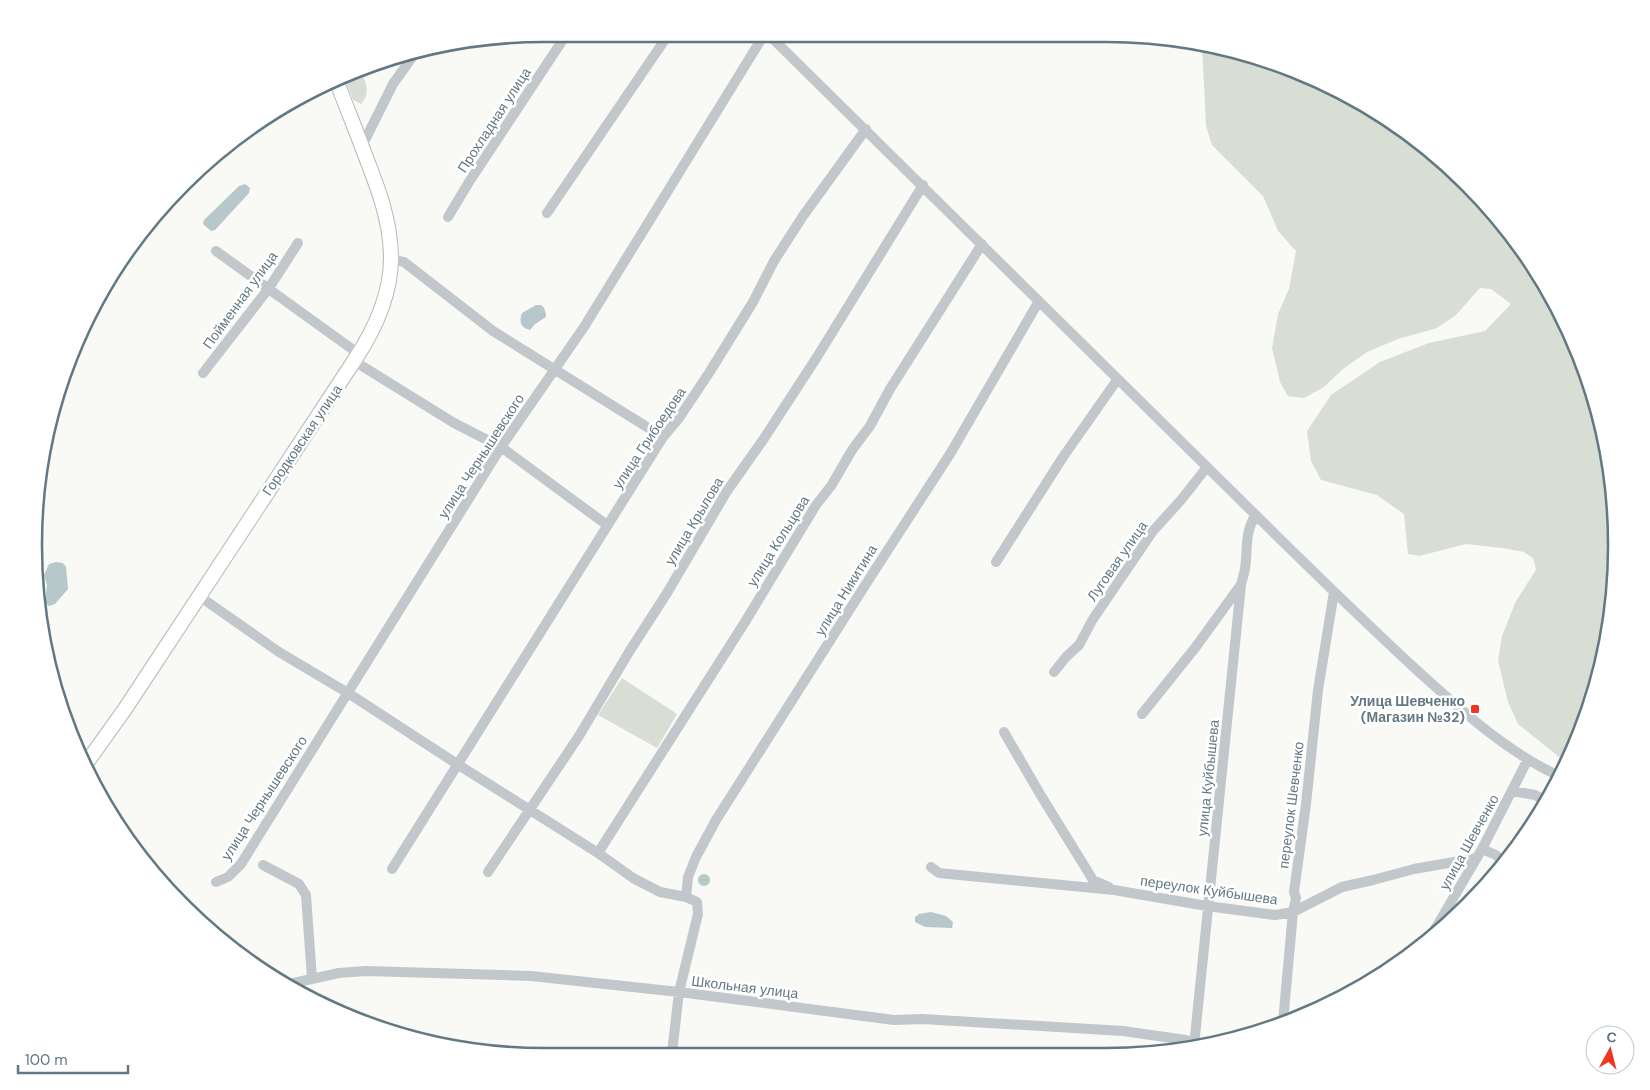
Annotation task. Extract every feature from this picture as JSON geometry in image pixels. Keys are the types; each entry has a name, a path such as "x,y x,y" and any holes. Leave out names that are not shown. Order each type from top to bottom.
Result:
{"main road":[{"name":"Городковская улица","path":"90,758 125,709 357,358 376,323 385,296 391,259 388,224 376,184 339,87"}],"street":[{"name":"Прохладная улица","path":"448,217 561,42"},
{"path":"547,213 663,42"},
{"name":"улица Чернышевского","path":"216,882 228,877 241,864 501,447 556,368 649,224 691,151 759,42"},
{"path":"776,42 1334,592 1454,704 1514,751 1553,773"},
{"path":"362,146 393,84 409,62"},
{"name":"улица Грибоедова","path":"392,869 663,437 679,418 708,374 753,302 774,261 803,216 866,129"},
{"name":"улица Крылова","path":"488,872 579,736 667,593 727,490 763,440 812,365 923,185"},
{"name":"Пойменная улица","path":"203,373 269,288 298,243"},
{"name":"улица Кольцова","path":"598,853 745,622 816,505 831,486 852,450 870,426 890,389 982,244"},
{"path":"216,251 269,288 357,358 454,423 501,447 607,526"},
{"path":"391,259 404,262 493,331 556,368 663,437"},
{"name":"улица Никитина","path":"686,897 688,877 716,820 870,576 950,454 1039,301"},
{"path":"996,562 1063,457 1117,380"},
{"name":"Луговая улица","path":"1054,672 1079,645 1093,619 1153,531 1182,500 1207,467"},
{"name":"улица Куйбышева","path":"1195,1039 1241,585 1245,569 1246,541 1250,524 1256,516"},
{"path":"1142,714 1195,648 1241,585"},
{"name":"переулок Шевченко","path":"1284,1014 1293,912 1296,898 1295,884 1306,804 1318,690 1334,592"},
{"path":"199,596 279,652 348,692 457,764 598,853 633,878 660,892 686,897 697,902 698,914 679,992 673,1048"},
{"path":"1004,732 1094,880 1114,890"},
{"name":"улица Шевченко","path":"1442,917 1480,853 1528,759"},
{"path":"1512,791 1539,797"},
{"path":"1480,853 1496,855 1498,858"},
{"name":"переулок Куйбышева","path":"931,867 939,872 1114,890 1207,906 1275,915 1293,912 1342,887 1480,853"},
{"path":"263,864 299,884 306,895 312,979"},
{"name":"Школьная улица","path":"298,982 338,973 366,971 531,976 679,992 894,1020 922,1019 1123,1031 1187,1041"}],"shaded area":[{"path":"1202,52 1267,69 1327,94 1384,127 1436,167 1483,214 1504,239 1540,294 1556,323 1569,353 1581,383 1590,415 1603,479 1608,545 1603,611 1598,643 1581,707 1560,757 1518,724 1508,702 1498,661 1502,636 1516,601 1536,570 1533,558 1524,552 1466,544 1419,556 1408,554 1404,514 1377,495 1321,480 1311,461 1307,431 1331,395 1380,362 1429,343 1485,331 1511,304 1491,289 1480,288 1456,315 1437,328 1398,339 1367,352 1343,369 1324,387 1304,398 1288,396 1280,382 1272,348 1278,314 1289,289 1296,251 1278,231 1263,196 1212,145 1206,126"},
{"path":"363,77 366,84 366,96 361,104 353,100 347,84"},
{"path":"245,184 250,188 249,193 215,230 211,231 203,224 204,220 239,186"},
{"path":"536,305 543,307 546,317 535,324 530,330 524,328 521,324 522,313"},
{"path":"63,563 66,567 68,589 55,604 49,606 46,604 47,585 44,575 49,564"},
{"path":"622,678 677,714 657,748 598,715"},
{"path":"706,874 709,875 709,885 702,886 699,885 698,878 699,875"},
{"path":"931,912 946,916 953,922 952,928 925,927 915,922 915,917 919,914"}],"place":[{"name":"Улица Шевченко (Магазин №32)","path":"1475,709"}]}
